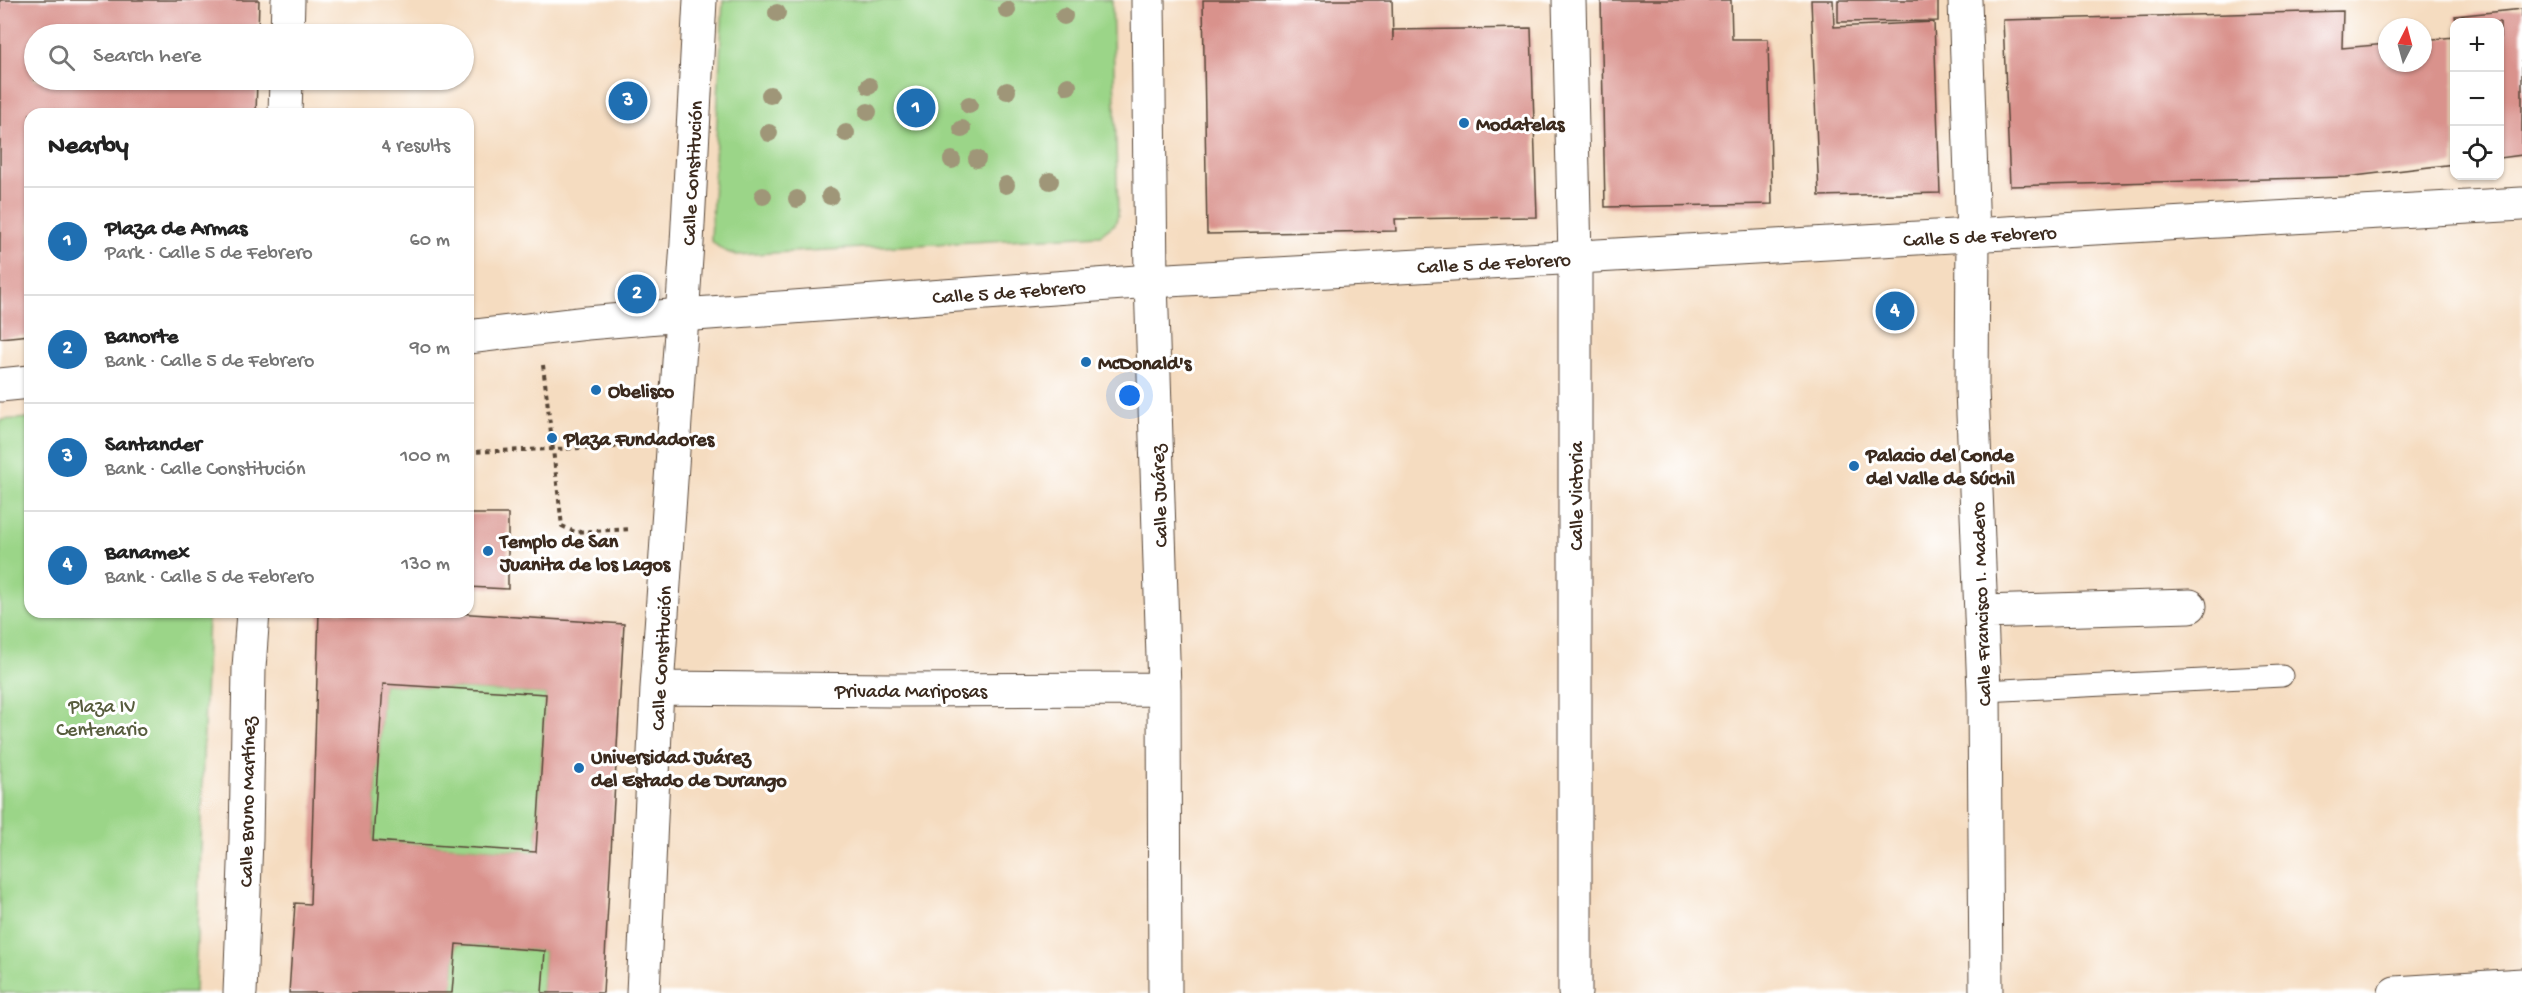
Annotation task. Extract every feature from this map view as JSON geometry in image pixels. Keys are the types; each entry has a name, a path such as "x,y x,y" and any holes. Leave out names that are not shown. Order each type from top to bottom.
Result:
{"street":[{"path":"287,24 288,0"},
{"name":"Calle Constitución","path":"644,993 657,688 700,0"},
{"name":"Calle Juárez","path":"1148,0 1151,281 1164,689 1165,993"},
{"name":"Calle Victoria","path":"1569,0 1575,258 1575,993"},
{"name":"Calle Francisco I. Madero","path":"1965,0 1973,235 1972,389 1983,612 1986,993"},
{"path":"285,108 286,90"},
{"name":"Calle 5 de Febrero","path":"474,336 682,315 1151,281 2522,204"},
{"path":"0,385 24,383"},
{"path":"1983,612 2190,606"},
{"name":"Calle Bruno Martínez","path":"240,993 249,668 253,618"},
{"name":"Privada Mariposas","path":"657,688 1164,689"},
{"path":"2395,993 2522,985"}],"lane":[{"path":"1984,691 2282,676"}],"path":[{"path":"538,328 562,526 575,532 668,526"},
{"path":"474,452 673,445"}],"green space":[{"path":"723,0 1112,0 1118,215 1115,224 1100,235 737,255 722,250 711,240"},
{"name":"Plaza IV Centenario","path":"24,418 24,618 208,618 195,993 0,993 0,420"},
{"path":"383,684 546,694 536,852 373,841"},
{"path":"456,944 545,951 542,993 452,993"}],"building":[{"path":"0,0 259,0 258,24 24,24 24,90 257,90 256,108 24,108 24,336 0,338"},
{"path":"1203,0 1392,0 1393,41 1393,30 1531,28 1537,217 1395,219 1396,231 1207,234"},
{"path":"1601,0 1731,0 1732,39 1768,39 1772,204 1605,207"},
{"path":"1811,0 1833,0 1834,27 1934,22 1940,193 1819,196"},
{"path":"1838,0 1938,0 1938,21 1838,22"},
{"path":"2522,9 2522,155 2504,157 2504,18 2455,18 2455,16"},
{"path":"2343,11 2342,48 2378,45 2378,72 2432,72 2432,39 2450,37 2450,164 2346,177 2010,186 2003,20"},
{"name":"Templo de San Juanita de los Lagos","path":"474,514 508,514 508,589 474,587"},
{"name":"Universidad Juárez del Estado de Durango","path":"474,614 624,624 603,993 542,993 545,951 456,944 452,993 289,993 295,903 310,904 319,618 474,618","holes":["383,684 546,694 536,852 373,841"]}],"place":[{"name":"Santander","path":"628,101"},
{"name":"Plaza de Armas","path":"916,108"},
{"name":"Modatelas","path":"1464,123"},
{"name":"Banorte","path":"637,294"},
{"name":"Banamex","path":"1895,311"},
{"name":"McDonald's","path":"1086,362"},
{"name":"Obelisco","path":"596,390"},
{"name":"Plaza Fundadores","path":"552,438"},
{"name":"Palacio del Conde del Valle de Súchil","path":"1854,466"},
{"name":"Templo de San Juanita de los Lagos","path":"488,551"},
{"name":"Universidad Juárez del Estado de Durango","path":"579,768"}]}
